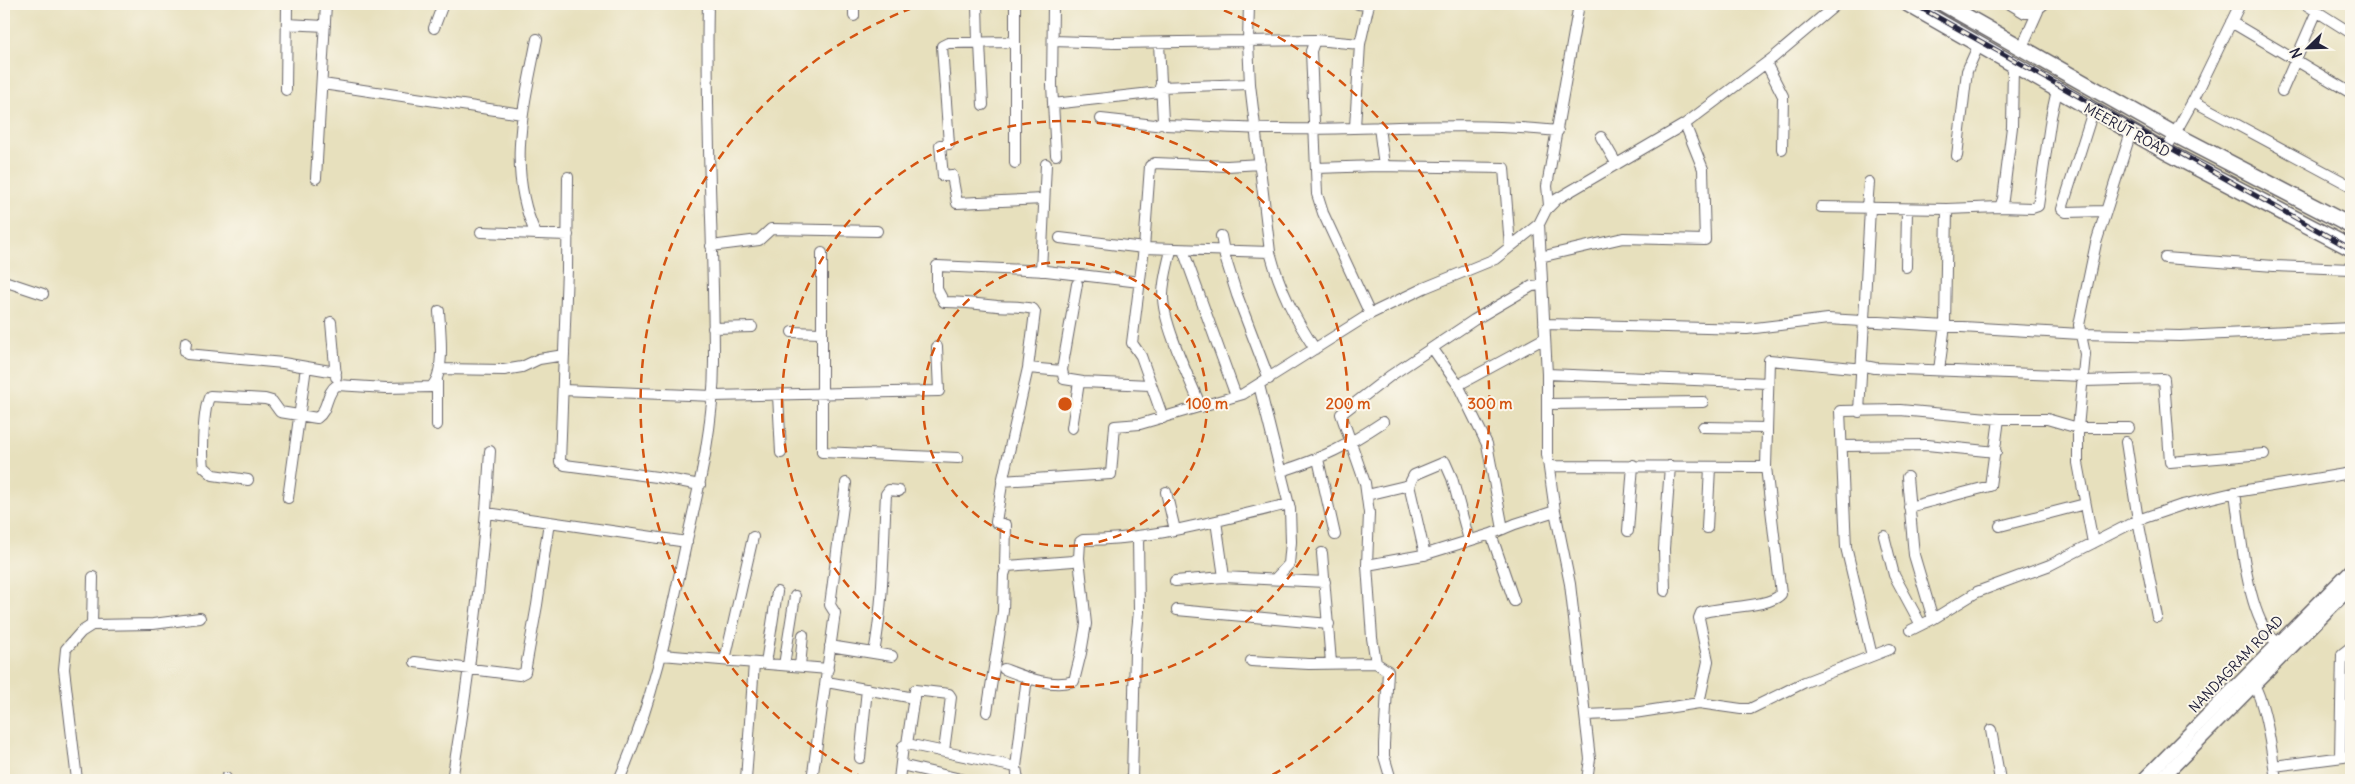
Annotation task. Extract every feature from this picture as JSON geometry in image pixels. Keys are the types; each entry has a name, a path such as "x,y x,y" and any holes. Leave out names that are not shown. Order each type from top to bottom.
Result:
{"main road":[{"name":"MEERUT ROAD","path":"1908,4 2092,111 2351,248"},
{"name":"MEERUT ROAD","path":"1944,4 2174,134 2351,226"}],"street":[{"path":"286,90 287,4"},
{"path":"316,178 323,84 326,4"},
{"path":"434,28 443,4"},
{"path":"620,780 636,742 662,654 700,484 709,434 713,396 713,328 708,4"},
{"path":"854,4 854,16"},
{"path":"977,4 983,105"},
{"path":"1015,163 1016,4"},
{"path":"1053,4 1053,104 1056,155"},
{"path":"1250,4 1248,42 1250,84 1270,252 1275,272 1291,313 1314,349"},
{"path":"1355,127 1360,44 1369,4 1358,4"},
{"path":"1549,205 1547,186 1579,4"},
{"path":"1002,481 1111,474 1115,426 1132,425 1163,418 1236,396 1259,385 1370,314 1424,288 1485,265 1510,248 1539,224 1549,205 1616,163 1685,124 1766,63 1837,4"},
{"path":"2010,4 2025,13 2041,8"},
{"path":"2165,151 2193,101 2240,4"},
{"path":"2305,4 2351,32"},
{"path":"2022,47 2041,8"},
{"path":"2282,91 2317,11"},
{"path":"2231,22 2295,58 2351,94"},
{"path":"287,24 325,26"},
{"path":"536,234 528,216 519,176 522,114 537,39"},
{"path":"1052,41 1159,43 1314,40 1360,44"},
{"path":"1314,40 1311,51 1313,129 1320,204 1370,314"},
{"path":"1015,42 948,43 942,46 948,144 940,145 943,176 952,175 957,203 1044,199"},
{"path":"1159,43 1163,122"},
{"path":"1957,156 1967,71 1979,44"},
{"path":"1766,63 1782,96 1782,148"},
{"path":"2000,207 2003,198 2012,127 2013,64"},
{"path":"323,84 522,114"},
{"path":"1053,104 1160,90 1250,84"},
{"path":"1821,207 1947,209 2032,208 2038,206 2051,116 2057,90"},
{"path":"2193,101 2351,186"},
{"path":"2092,111 2062,209 2066,212 2105,211"},
{"path":"1101,119 1255,130 1355,127 1526,127 1558,131"},
{"path":"1540,257 1622,238 1705,240 1704,169 1685,124"},
{"path":"1378,127 1384,166"},
{"path":"2093,543 2078,464 2078,428 2085,354 2079,325 2096,243 2131,132"},
{"path":"1601,137 1616,163"},
{"path":"1041,270 1046,164"},
{"path":"1163,418 1141,356 1132,343 1144,248 1149,172 1152,164 1227,166 1260,164"},
{"path":"1316,168 1384,166 1504,168 1510,248"},
{"path":"568,177 568,234 560,458 562,464 700,484"},
{"path":"1859,412 1869,182"},
{"path":"1906,267 1907,209"},
{"path":"1939,370 1945,325 1947,209"},
{"path":"1539,224 1547,374 1549,466 1555,510 1570,584 1586,715 1590,759 1587,780"},
{"path":"711,246 759,240 771,229 877,231"},
{"path":"481,232 568,234"},
{"path":"1221,236 1237,295 1270,378"},
{"path":"1060,238 1171,250 1270,252"},
{"path":"1171,250 1163,302 1173,335 1202,407"},
{"path":"1183,250 1236,396"},
{"path":"822,253 822,452 958,458"},
{"path":"2165,258 2274,266 2351,269"},
{"path":"987,712 1004,602 1006,567 1006,525 996,522 1002,481 1028,368 1035,312 1033,309 971,301 944,302 937,289 937,266 1041,270 1140,282"},
{"path":"4,281 43,294"},
{"path":"1077,284 1062,371 1064,379 1079,382 1150,384"},
{"path":"1376,662 1369,614 1367,495 1352,442 1341,414 1390,376 1474,320 1532,286 1542,285"},
{"path":"437,425 437,380 440,369 439,311"},
{"path":"1544,324 1747,329 1777,327 1828,318 2080,334 2180,336 2351,328"},
{"path":"331,322 337,385"},
{"path":"713,328 752,327"},
{"path":"792,332 821,333"},
{"path":"1458,385 1545,338"},
{"path":"186,342 185,351 187,354 336,372"},
{"path":"563,390 713,396 939,391 937,347"},
{"path":"1433,349 1458,385 1487,444 1503,529"},
{"path":"440,369 504,370 522,367 539,358 564,355"},
{"path":"1699,703 1708,661 1699,618 1701,613 1762,602 1774,599 1781,594 1766,467 1769,360 1854,368 1861,366 2083,378 2164,379 2170,462 2264,454"},
{"path":"288,498 306,367"},
{"path":"1028,368 1062,371"},
{"path":"1547,374 1768,383"},
{"path":"248,480 213,475 204,466 208,398 212,396 266,399 272,401 280,412 299,416 320,416 329,393 337,385 426,388 434,385 437,380"},
{"path":"1072,428 1079,382"},
{"path":"1259,385 1289,504 1291,542 1288,564 1275,579"},
{"path":"778,395 781,453"},
{"path":"1547,404 1703,402"},
{"path":"1872,656 1846,547 1840,411 1900,410 1999,419 2047,419 2078,428 2129,428"},
{"path":"1909,507 1990,486 1999,419"},
{"path":"1282,471 1318,460 1352,442 1383,422"},
{"path":"1703,427 1767,428"},
{"path":"2126,442 2138,520 2157,617"},
{"path":"1843,446 1926,445 1996,452"},
{"path":"452,780 478,607 487,513 490,451"},
{"path":"1318,460 1335,535"},
{"path":"1425,554 1409,485 1414,475 1445,462 1452,478 1469,540"},
{"path":"1628,531 1633,465"},
{"path":"1549,466 1766,467"},
{"path":"1665,591 1664,549 1670,466"},
{"path":"1707,528 1710,467"},
{"path":"1911,630 1977,592 2050,565 2138,520 2182,504 2235,492 2351,473"},
{"path":"1907,477 1916,565 1933,619"},
{"path":"812,780 827,682 835,612 830,607 830,602 846,483"},
{"path":"1367,495 1409,485"},
{"path":"874,653 884,572 882,552 886,494 889,490 899,491"},
{"path":"1166,492 1175,530"},
{"path":"2235,492 2245,565 2257,612 2265,630 2282,647"},
{"path":"1004,669 1030,678 1063,684 1074,681 1082,653 1086,624 1079,558 1081,541 1138,537 1289,504"},
{"path":"2000,526 2085,504"},
{"path":"1368,565 1425,554 1491,534 1555,510"},
{"path":"487,513 687,542"},
{"path":"1216,521 1224,577"},
{"path":"415,662 519,675 525,672 537,605 548,522"},
{"path":"1491,534 1514,601"},
{"path":"1884,536 1894,575 1921,625"},
{"path":"725,660 753,537"},
{"path":"1132,780 1135,651 1139,611 1138,537"},
{"path":"1322,553 1331,663"},
{"path":"1006,567 1010,565 1073,561 1079,558"},
{"name":"NANDAGRAM ROAD","path":"2160,780 2351,570"},
{"path":"92,626 93,577"},
{"path":"1175,581 1224,577 1325,582"},
{"name":"NANDAGRAM ROAD","path":"2282,647 2351,587"},
{"path":"766,663 777,592"},
{"path":"784,665 795,596"},
{"path":"1177,610 1329,624"},
{"path":"77,780 67,709 64,656 71,642 92,626 153,624 200,618"},
{"path":"773,620 790,623"},
{"path":"800,666 803,635"},
{"path":"830,646 892,656"},
{"path":"2340,757 2346,701 2342,654 2351,647"},
{"path":"1586,715 1634,712 1699,703 1750,709 1805,682 1890,649"},
{"path":"662,654 828,669"},
{"path":"1251,661 1376,662 1388,671 1384,756 1391,780"},
{"path":"746,780 754,663"},
{"path":"1018,780 1016,767 1026,685 1030,678"},
{"path":"2251,680 2263,712 2276,780"},
{"name":"NANDAGRAM ROAD","path":"2143,780 2251,680"},
{"path":"827,682 914,698"},
{"path":"860,758 867,689"},
{"path":"908,744 915,690 949,694 944,751"},
{"path":"1991,730 2000,780"},
{"path":"899,780 903,746 908,744 1016,767"},
{"path":"2274,766 2351,756"},
{"path":"901,764 929,776 966,780"}],"railway":[{"path":"1914,4 2351,249"}]}
